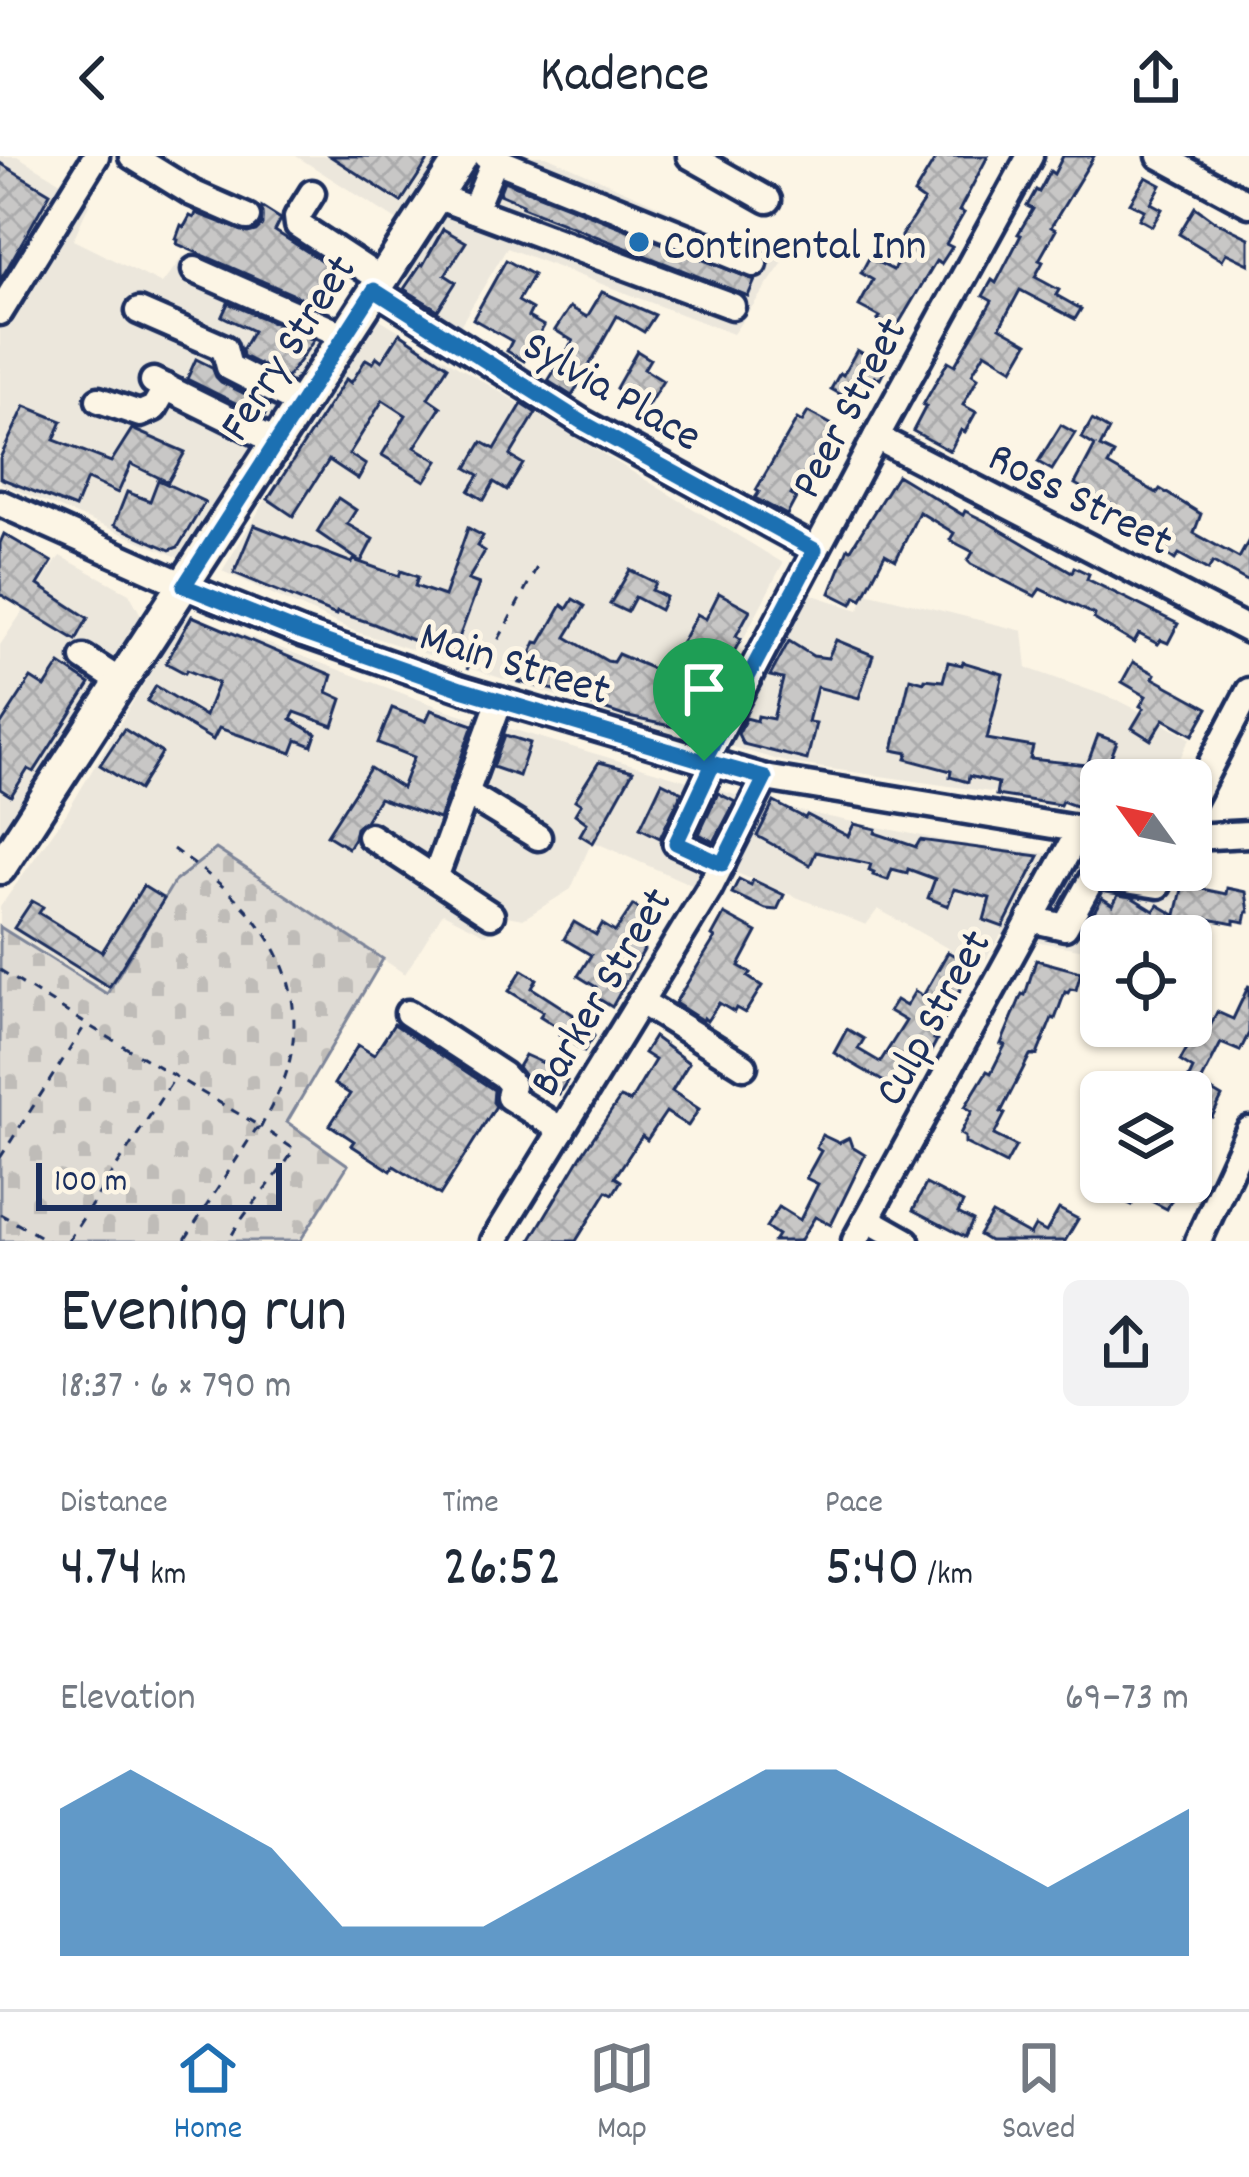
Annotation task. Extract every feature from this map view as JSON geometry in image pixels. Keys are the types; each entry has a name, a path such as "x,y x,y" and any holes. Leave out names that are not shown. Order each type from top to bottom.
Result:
{"main road":[{"name":"Ferry Street","path":"0,868 461,156"}],"street":[{"path":"0,312 96,156"},
{"path":"132,156 192,193 247,217"},
{"path":"690,156 768,200"},
{"name":"Peer Street","path":"722,864 676,843 708,762 815,550 1030,156"},
{"path":"1160,156 1249,204"},
{"path":"474,210 490,158 754,264"},
{"name":"Sylvia Place","path":"312,193 297,217 298,225 378,285 582,422 815,550"},
{"path":"436,196 732,306"},
{"path":"195,270 345,336"},
{"path":"139,311 224,349 229,367 302,404"},
{"path":"99,400 132,413 147,413 154,408 159,384 277,442"},
{"name":"Ross Street","path":"876,437 1249,629"},
{"name":"Main Street","path":"0,503 184,586 461,689 765,778 1080,830"},
{"path":"84,658 121,682"},
{"path":"1212,762 1249,692"},
{"path":"435,878 500,700"},
{"name":"Barker Street","path":"494,1241 722,864 765,778"},
{"path":"466,793 538,837"},
{"path":"1212,836 1249,834"},
{"path":"370,836 491,915"},
{"name":"Culp Street","path":"861,1230 1030,919 1080,846"},
{"path":"1030,919 1066,928 1086,891"},
{"path":"640,1001 744,1066"},
{"path":"408,1012 503,1075 512,1085 509,1097 562,1130"},
{"path":"1198,1241 1249,1130"},
{"path":"861,1230 906,1241"}],"path":[{"path":"461,689 470,661 485,665 537,567"},
{"path":"173,849 233,895 268,936 290,979 296,1020 288,1069 261,1127 184,1241"},
{"path":"0,970 294,1149 229,1241"},
{"path":"0,1158 86,1024"},
{"path":"68,1241 175,1077"},
{"path":"0,1214 48,1241"}],"shaded area":[{"path":"0,156 17,156 91,200 73,240 162,284 183,256 334,322 178,557 0,483"},
{"path":"296,156 438,156 398,221"},
{"path":"481,156 546,156 784,261 733,334 507,248 458,329 396,291"},
{"path":"378,318 783,563 691,739 354,631 222,571"},
{"path":"60,556 129,593 141,615 0,834 0,645"},
{"path":"866,592 1023,631 1027,668 1120,701 1190,738 1180,759 1080,759 1080,805 790,763 725,745 810,594 859,610"},
{"path":"186,613 450,711 742,797 692,885 592,841 571,889 523,919 501,915 487,935 443,913 405,974 217,849 174,882 107,994 0,927 0,907 66,814"},
{"path":"770,805 961,844 1080,857 1080,891 1180,891 1175,915 1080,915 1080,949 1001,935 981,967 878,909 866,925 734,872"}],"green space":[{"path":"216,849 383,959 287,1122 348,1165 300,1241 0,1241 0,927 107,994 174,882"}],"building":[{"path":"330,156 431,156 401,202"},
{"path":"937,156 988,156 959,211 964,213 946,244 952,247 941,264 936,261 896,328 891,327 859,306 873,280 861,273 869,258 893,270 910,244 901,236 924,201 914,194"},
{"path":"1063,156 1094,156 1051,227 1056,230 1035,277 1081,309 1075,319 1020,290 1000,327 1028,343 1013,369 985,352 963,405 976,412 950,451 913,431 948,361 955,365 992,301 983,296 992,280 996,283 1021,235 1033,209 1027,206"},
{"path":"0,163 50,193 0,281"},
{"path":"1146,177 1161,185 1151,203 1162,209 1152,226 1139,219 1144,210 1130,203"},
{"name":"Continental Inn","path":"504,181 755,280 748,296 522,207 499,194"},
{"path":"262,207 281,219 275,231 341,273 322,307 177,244 181,225 196,213 248,233 262,225"},
{"path":"1195,207 1249,238 1249,264 1226,253 1222,260 1179,234"},
{"path":"443,229 466,242 445,275 456,282 438,310 404,289"},
{"path":"506,260 533,275 518,301 532,309 528,317 544,326 524,361 507,351 512,341 473,319"},
{"path":"602,292 655,315 644,332 617,316 572,396 548,381 573,341 555,330 570,307 587,317"},
{"path":"228,303 314,340 287,378 243,356 253,331 222,316"},
{"path":"400,333 448,366 428,398 441,407 415,447 438,461 425,481 382,455 406,415 383,400 349,454 366,465 358,479 329,460 293,516 268,499 346,379 351,383 366,359 382,361"},
{"path":"857,350 886,367 859,405 831,389"},
{"path":"637,351 650,359 644,369 663,381 645,410 616,388"},
{"path":"196,359 212,367 221,382 269,406 264,417 187,379"},
{"path":"522,404 536,413 510,456 523,464 507,490 494,482 484,500 469,491 479,475 467,468 482,442 495,449"},
{"path":"25,406 62,421 54,440 111,462 132,429 185,452 168,482 131,464 118,493 87,479 75,508 0,478 0,458"},
{"path":"808,412 836,427 791,495 796,498 787,515 755,498 756,490 797,419 802,422"},
{"path":"1092,420 1109,430 1100,447 1114,454 1108,465 1201,514 1194,533 1239,558 1249,540 1249,582 1213,562 1208,570 1179,554 1175,560 1162,551 1166,545 1075,484 1095,446 1082,438"},
{"path":"1061,425 1075,433 1052,470 1038,462"},
{"path":"897,475 963,515 965,511 989,523 1072,572 1074,567 1089,574 1087,579 1178,624 1168,643 1161,640 1158,644 1139,634 1134,643 1094,619 1095,615 1040,589 1035,596 971,564 973,552 950,540 954,533 919,512 896,560 885,554 862,599 856,596 852,604 830,593 848,548"},
{"path":"158,480 205,502 178,547 170,550 114,525 127,492 150,501"},
{"path":"338,498 356,510 347,524 373,539 361,562 317,532"},
{"path":"254,525 352,563 418,577 415,586 444,596 468,528 483,536 477,546 485,551 468,580 479,584 452,657 234,573"},
{"path":"4,534 52,562 38,585 88,618 76,640 0,594"},
{"path":"630,570 656,583 652,590 666,597 660,610 635,597 627,612 610,604"},
{"path":"719,593 750,610 736,636 741,639 702,710 696,707 684,729 624,716 562,695 564,692 519,682 536,642 540,643 562,605 567,609 573,599 585,606 566,637 607,661 613,662 618,654 665,674 697,614 706,619"},
{"path":"192,616 332,675 327,692 342,699 333,726 295,712 291,719 316,734 312,746 297,740 292,753 219,728 213,740 147,701 156,686 205,716 218,683 166,663"},
{"path":"836,640 873,655 859,698 817,687 808,722 816,723 807,760 743,744 738,734 746,718 773,719 783,679 770,676 789,641 813,656 828,658"},
{"path":"948,662 1003,674 987,739 1033,747 1030,759 1080,764 1080,808 1062,801 1060,805 996,795 998,783 950,777 951,771 906,759 908,753 893,750 910,678 943,681"},
{"path":"1133,662 1208,708 1193,735 1164,719 1151,740 1132,728 1146,696 1122,682"},
{"path":"60,664 90,684 34,772 28,769 11,796 0,789 0,726 31,678 45,687"},
{"path":"392,708 426,721 431,710 473,725 439,819 379,798 356,828 348,848 327,835 370,768 402,788 414,757 378,743"},
{"path":"124,729 162,753 139,790 100,765"},
{"path":"505,735 530,743 519,776 493,767"},
{"path":"1098,735 1117,742 1110,759 1089,759"},
{"path":"599,762 633,771 593,843 580,835 587,823 575,814 581,804 575,800"},
{"path":"662,782 682,792 660,838 640,828"},
{"path":"718,793 735,802 714,842 699,834"},
{"path":"774,802 848,836 854,824 916,847 920,840 1039,856 1003,927 984,920 990,898 954,889 948,906 928,898 935,879 908,869 907,873 892,869 888,880 873,875 871,864 816,852 810,865 757,836"},
{"path":"739,879 751,885 753,880 784,895 777,910 732,893"},
{"path":"143,886 164,899 109,987 14,928 32,901 43,907 39,913 102,952"},
{"path":"1227,888 1246,892 1249,912 1245,922 1212,920 1212,915 1176,915 1182,891 1226,894"},
{"path":"1118,895 1131,897 1154,911 1158,905 1175,915 1092,915 1102,898 1113,905"},
{"path":"633,905 659,923 612,1007 591,994 596,987 578,976 591,955 564,939 574,922 596,935 602,924 615,932"},
{"path":"724,914 757,932 739,966 762,986 745,1013 719,1003 703,1021 675,1003 715,938"},
{"path":"948,952 973,966 905,1094 834,1053 847,1029 864,1039 858,1049 880,1062 906,1021 889,1011 896,1000 906,1006 915,991 923,996"},
{"path":"1036,960 1080,972 1076,990 1065,992 1037,1055 1030,1055 1001,1112 1005,1114 994,1135 1016,1146 1006,1164 965,1143 960,1134 972,1111 965,1107 987,1071 991,1073"},
{"path":"522,970 537,979 532,988 574,1015 572,1019 594,1036 584,1051 559,1035 562,1030 540,1016 543,1012 509,991"},
{"path":"1249,985 1249,1033 1240,1051 1221,1043 1207,1071 1192,1071 1180,1061 1188,1047 1212,1047 1217,1012 1233,1019"},
{"path":"394,1024 494,1090 496,1106 440,1195 394,1166 391,1171 330,1125 350,1094 334,1084 358,1045 374,1055"},
{"path":"654,1037 689,1063 672,1091 699,1109 688,1126 666,1112 647,1140 642,1136 615,1177 621,1181 613,1194 607,1191 576,1241 530,1241 620,1098 630,1102 655,1060 644,1053"},
{"path":"525,1055 554,1068 552,1072 567,1081 559,1094 525,1076 518,1067"},
{"path":"1212,1091 1222,1097 1212,1117"},
{"path":"822,1135 839,1143 849,1138 852,1147 865,1155 831,1225 815,1217 800,1241 774,1241 778,1235 766,1227 779,1207 800,1220 818,1184 806,1178 821,1151 816,1148"},
{"path":"926,1184 963,1203 958,1213 973,1221 965,1237 913,1210"},
{"path":"1059,1209 1078,1219 1065,1241 989,1241 979,1235 992,1214 1030,1235 1035,1226 1046,1232"}],"place":[{"name":"Continental Inn","path":"639,242"}],"route":[{"path":"704,761 461,689 184,586 374,290 582,422 815,550 704,761 713,764 676,843 722,864 765,778 704,761"}]}
